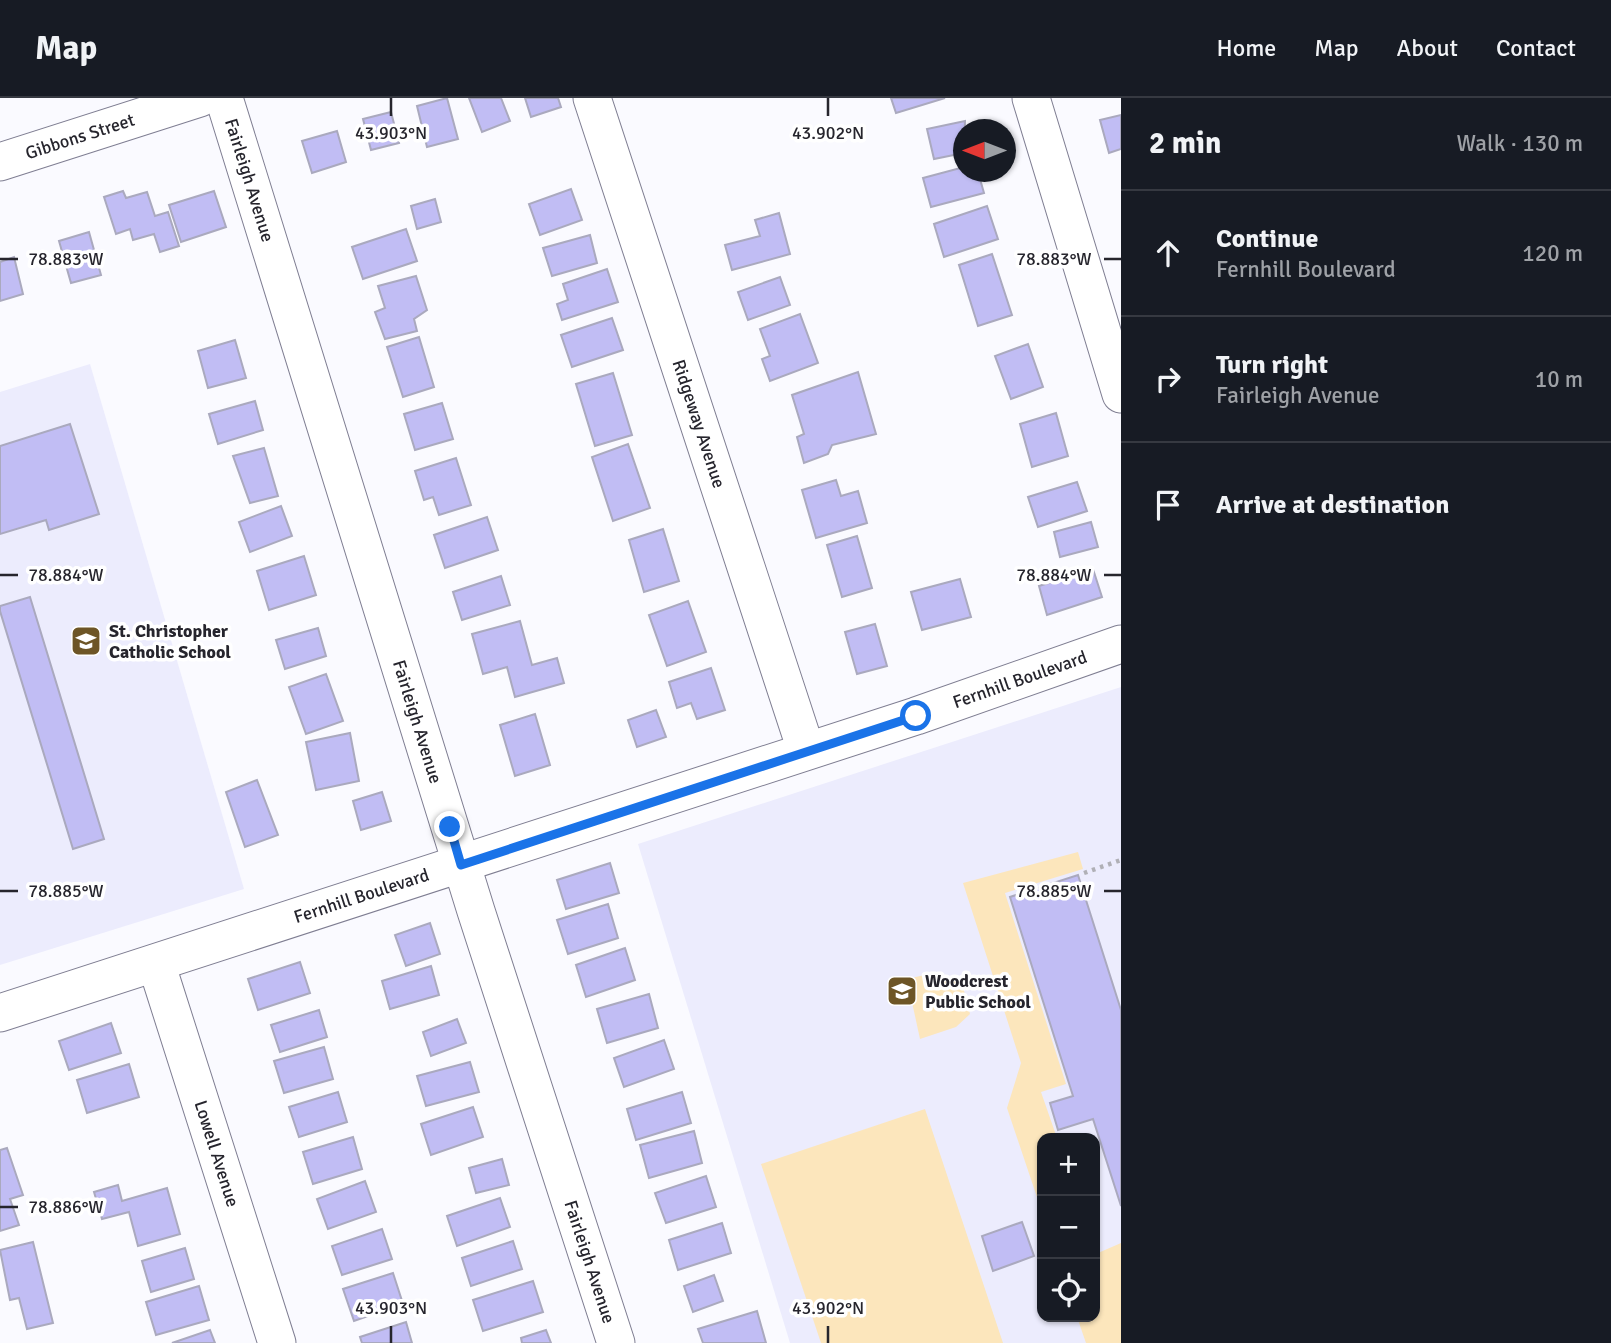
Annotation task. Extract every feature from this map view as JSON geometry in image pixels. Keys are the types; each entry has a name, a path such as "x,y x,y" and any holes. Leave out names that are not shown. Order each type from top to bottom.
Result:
{"street":[{"name":"Gibbons Street","path":"0,162 200,98"},
{"name":"Fairleigh Avenue","path":"224,98 461,865 616,1343"},
{"name":"Ridgeway Avenue","path":"592,98 806,750"},
{"path":"1031,98 1121,394"},
{"name":"Fernhill Boulevard","path":"0,1013 916,716 1121,644"},
{"name":"Lowell Avenue","path":"156,963 277,1343"}],"path":[{"path":"1084,873 1121,860"}],"shaded area":[{"name":"St. Christopher Catholic School","path":"90,364 244,889 0,965 0,392"},
{"name":"Woodcrest Public School","path":"1121,687 1121,1343 790,1343 638,844"},
{"path":"1078,852 1083,869 1005,893 1066,1084 1041,1092 1055,1133 1037,1133 1037,1197 1007,1108 1021,1063 963,883"},
{"path":"929,974 962,983 970,1014 956,1027 920,1039 907,979"},
{"path":"925,1109 1003,1343 821,1343 761,1164"},
{"path":"1121,1243 1121,1343 1086,1343 1079,1322 1100,1322 1100,1252"}],"building":[{"path":"447,98 458,139 427,147 417,106"},
{"path":"469,98 501,98 510,121 482,132"},
{"path":"525,98 558,98 561,107 531,117"},
{"path":"891,98 945,98 896,113"},
{"path":"391,112 399,143 371,150 363,119"},
{"path":"1121,115 1121,149 1109,153 1100,120"},
{"path":"953,124 953,155 934,159 927,129"},
{"path":"337,131 346,162 312,173 302,141"},
{"path":"953,170 953,182 981,182 984,193 931,207 923,178"},
{"path":"571,189 582,220 540,235 529,204"},
{"path":"123,191 126,198 147,192 155,216 168,212 179,246 160,252 154,234 133,240 130,229 116,234 104,197"},
{"path":"214,191 226,227 181,242 169,205"},
{"path":"435,199 441,222 417,229 411,206"},
{"path":"987,206 998,239 944,257 934,224"},
{"path":"779,213 790,254 732,270 725,245 760,236 755,220"},
{"path":"406,229 417,261 363,279 352,247"},
{"path":"89,232 101,275 71,283 59,241"},
{"path":"590,235 597,263 552,276 543,248"},
{"path":"992,254 1012,315 978,326 959,265"},
{"path":"14,257 23,294 0,301 0,262"},
{"path":"607,269 618,302 562,320 557,304 568,300 563,284"},
{"path":"416,276 427,310 414,319 417,331 385,339 375,312 385,308 378,286"},
{"path":"780,277 790,305 748,320 738,292"},
{"path":"800,314 818,363 770,381 762,359 770,356 760,329"},
{"path":"612,318 623,350 572,367 561,335"},
{"path":"419,337 434,387 403,397 387,347"},
{"path":"235,340 246,378 208,388 198,351"},
{"path":"1028,344 1043,387 1011,399 995,356"},
{"path":"858,372 876,434 832,445 828,454 804,463 797,437 804,434 792,395"},
{"path":"613,373 632,435 595,446 576,384"},
{"path":"255,401 263,430 218,444 209,414"},
{"path":"442,403 453,439 415,450 404,414"},
{"path":"1056,413 1068,456 1032,467 1020,424"},
{"path":"70,424 99,514 49,530 46,520 0,534 0,446"},
{"path":"628,444 650,508 613,521 592,457"},
{"path":"264,448 278,496 250,503 233,456"},
{"path":"456,458 471,505 439,515 433,497 424,500 415,471"},
{"path":"836,480 841,496 858,491 867,523 816,538 802,490"},
{"path":"1077,482 1087,511 1038,527 1028,497"},
{"path":"281,506 292,536 250,552 239,522"},
{"path":"487,517 498,550 445,568 434,535"},
{"path":"1091,522 1098,547 1060,557 1054,532"},
{"path":"663,529 679,581 644,592 629,540"},
{"path":"857,536 872,588 842,597 827,545"},
{"path":"304,556 316,595 269,610 257,571"},
{"path":"1093,569 1102,597 1047,615 1039,586"},
{"path":"501,576 510,605 462,620 453,592"},
{"path":"960,579 971,617 922,630 911,592"},
{"path":"30,597 104,839 73,849 0,611 0,606"},
{"path":"688,601 706,652 667,666 649,615"},
{"path":"520,621 532,665 557,658 564,683 515,697 507,667 483,674 472,634"},
{"path":"875,624 887,666 857,674 845,632"},
{"path":"318,628 326,656 285,669 276,640"},
{"path":"711,668 725,710 697,719 691,703 677,708 669,682"},
{"path":"326,674 343,721 306,734 289,687"},
{"path":"656,710 666,737 637,747 628,720"},
{"path":"535,714 550,765 515,776 500,725"},
{"path":"350,733 359,781 316,790 306,742"},
{"path":"257,780 278,835 245,847 226,792"},
{"path":"382,792 391,821 361,830 353,801"},
{"path":"610,863 619,893 566,909 557,880"},
{"path":"1078,875 1121,1010 1121,1206 1100,1141 1100,1133 1098,1133 1093,1119 1058,1130 1050,1103 1073,1096 1010,897"},
{"path":"608,904 618,938 568,954 557,920"},
{"path":"430,923 440,954 406,966 395,935"},
{"path":"625,948 635,980 586,997 576,965"},
{"path":"300,962 310,993 258,1010 248,979"},
{"path":"431,966 439,995 390,1009 382,981"},
{"path":"649,994 658,1028 607,1043 597,1009"},
{"path":"319,1010 327,1037 280,1052 271,1025"},
{"path":"457,1019 466,1043 431,1056 423,1032"},
{"path":"111,1023 121,1053 69,1070 59,1041"},
{"path":"664,1040 674,1069 624,1087 614,1058"},
{"path":"324,1047 333,1079 284,1093 274,1061"},
{"path":"470,1062 479,1092 426,1106 417,1076"},
{"path":"129,1064 139,1097 87,1113 77,1080"},
{"path":"338,1092 347,1122 299,1137 289,1107"},
{"path":"682,1092 691,1123 636,1140 627,1109"},
{"path":"473,1107 483,1137 431,1155 421,1124"},
{"path":"694,1131 702,1163 649,1178 640,1145"},
{"path":"353,1137 362,1169 313,1184 303,1152"},
{"path":"7,1148 23,1195 10,1199 19,1225 0,1231 0,1150"},
{"path":"502,1159 509,1185 476,1193 469,1168"},
{"path":"706,1176 716,1207 666,1223 655,1193"},
{"path":"365,1181 376,1212 328,1229 317,1199"},
{"path":"118,1185 122,1201 167,1188 180,1234 138,1246 129,1212 102,1219 94,1192"},
{"path":"500,1198 510,1227 457,1246 447,1216"},
{"path":"1022,1222 1034,1256 993,1271 982,1236"},
{"path":"722,1223 731,1253 678,1270 669,1240"},
{"path":"382,1229 392,1259 342,1275 332,1246"},
{"path":"513,1241 522,1269 471,1286 462,1258"},
{"path":"33,1242 53,1323 27,1329 19,1298 10,1300 0,1250"},
{"path":"185,1248 194,1279 151,1292 142,1261"},
{"path":"393,1273 403,1304 354,1321 343,1289"},
{"path":"714,1275 723,1301 693,1312 684,1286"},
{"path":"533,1281 543,1312 483,1331 473,1300"},
{"path":"199,1286 209,1320 156,1335 146,1302"},
{"path":"757,1311 766,1343 703,1343 698,1329"},
{"path":"406,1322 412,1343 362,1343 360,1337"},
{"path":"210,1330 215,1343 172,1343"},
{"path":"546,1330 551,1343 522,1343 521,1338"}],"place":[{"name":"St. Christopher Catholic School","path":"86,641"},
{"name":"Woodcrest Public School","path":"902,991"}],"route":[{"path":"450,827 461,865 916,716"}]}
